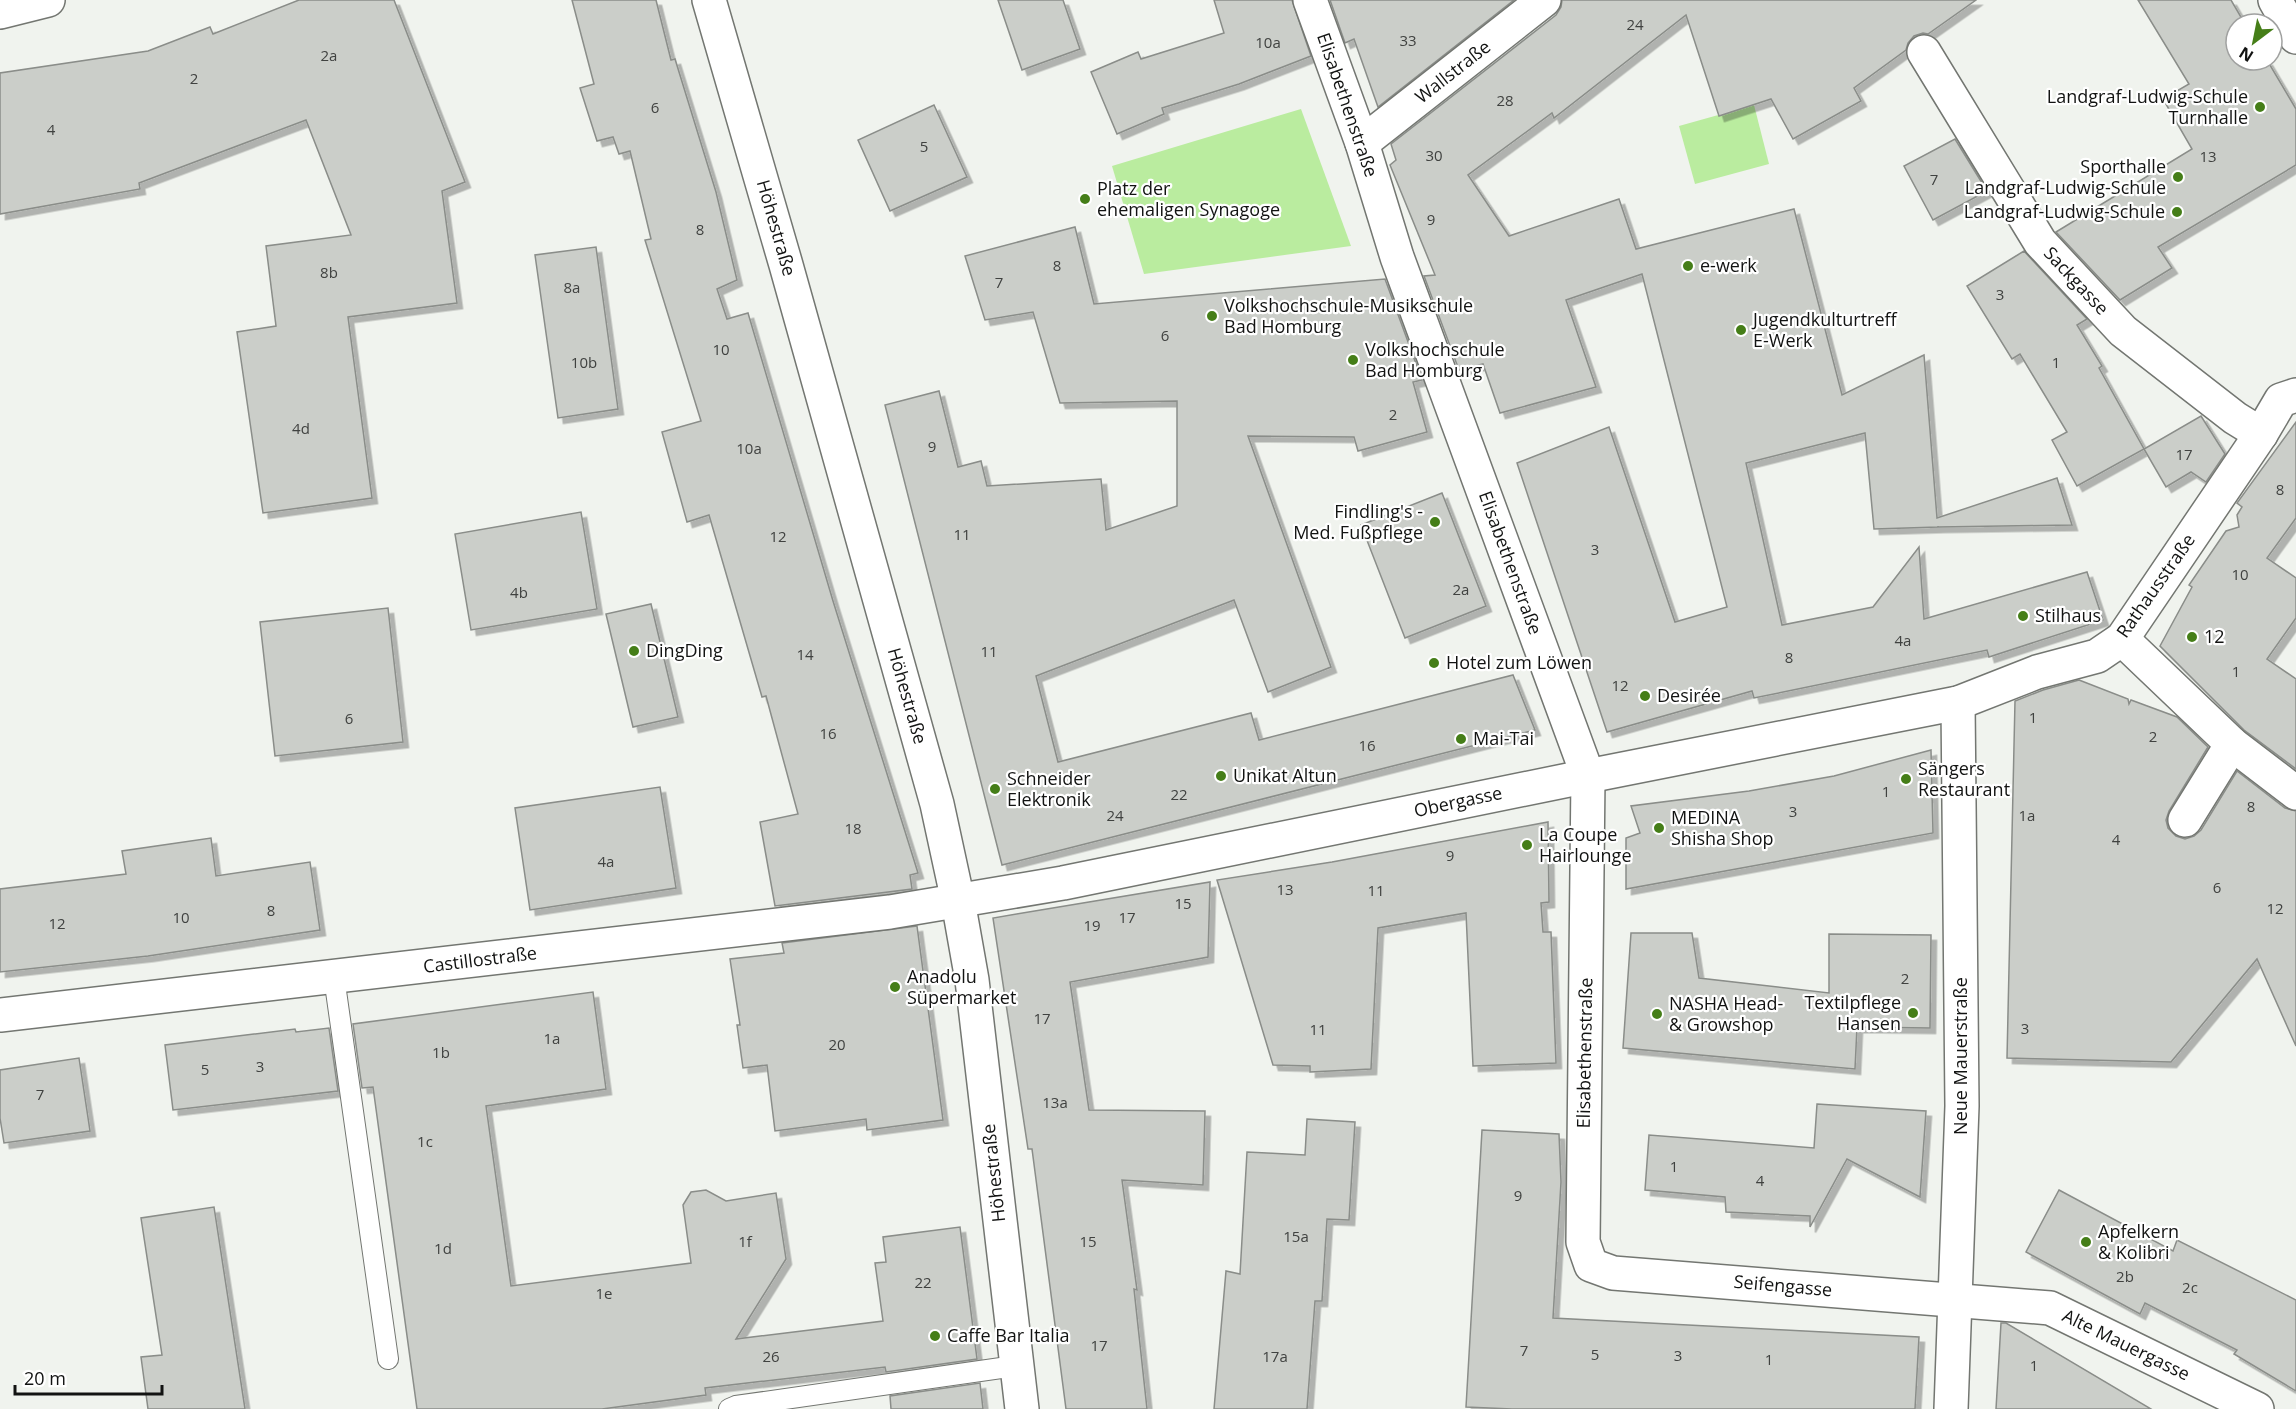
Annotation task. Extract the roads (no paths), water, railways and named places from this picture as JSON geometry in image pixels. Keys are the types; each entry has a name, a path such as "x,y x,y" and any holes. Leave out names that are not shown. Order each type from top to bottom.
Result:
{"street":[{"path":"0,12 48,0"},
{"name":"Höhestraße","path":"710,0 934,793 958,900 972,980 1015,1366 1022,1409"},
{"name":"Elisabethenstraße","path":"1310,0 1362,143 1397,257 1588,776 1583,1242 1591,1266 1613,1273"},
{"name":"Wallstraße","path":"1362,143 1544,0"},
{"path":"2275,0 2296,38"},
{"name":"Sackgasse","path":"1924,52 2040,242 2123,331 2235,418 2261,434"},
{"name":"Rathausstraße","path":"1958,703 2037,672 2097,656 2122,639 2261,434 2281,400 2296,395"},
{"path":"2122,639 2232,744 2296,793"},
{"name":"Obergasse","path":"958,900 1063,884 1958,703"},
{"name":"Neue Mauerstraße","path":"1951,1409 1962,1106 1958,703"},
{"path":"2185,820 2232,744"},
{"name":"Castillostraße","path":"0,1015 890,912 958,900"},
{"name":"Seifengasse","path":"1613,1273 1954,1300"},
{"name":"Alte Mauergasse","path":"1954,1300 2050,1308 2257,1409"}],"lane":[{"path":"334,977 388,1359"},
{"path":"729,1409 736,1406 1015,1366"}],"place":[{"name":"Landgraf-Ludwig-Schule Turnhalle","path":"2260,107"},
{"name":"Sporthalle Landgraf-Ludwig-Schule","path":"2178,177"},
{"name":"Platz der ehemaligen Synagoge","path":"1085,199"},
{"name":"Landgraf-Ludwig-Schule","path":"2177,212"},
{"name":"e-werk","path":"1688,266"},
{"name":"Volkshochschule-Musikschule Bad Homburg","path":"1212,316"},
{"name":"Jugendkulturtreff E-Werk","path":"1741,330"},
{"name":"Volkshochschule Bad Homburg","path":"1353,360"},
{"name":"Findling's - Med. Fußpflege","path":"1435,522"},
{"name":"Stilhaus","path":"2023,616"},
{"name":"12","path":"2192,637"},
{"name":"DingDing","path":"634,651"},
{"name":"Hotel zum Löwen","path":"1434,663"},
{"name":"Desirée","path":"1645,696"},
{"name":"Mai-Tai","path":"1461,739"},
{"name":"Unikat Altun","path":"1221,776"},
{"name":"Sängers Restaurant","path":"1906,779"},
{"name":"Schneider Elektronik","path":"995,789"},
{"name":"MEDINA Shisha Shop","path":"1659,828"},
{"name":"La Coupe Hairlounge","path":"1527,845"},
{"name":"Anadolu Süpermarket","path":"895,987"},
{"name":"Textilpflege Hansen","path":"1913,1013"},
{"name":"NASHA Head- & Growshop","path":"1657,1014"},
{"name":"Apfelkern & Kolibri","path":"2086,1242"},
{"name":"Caffe Bar Italia","path":"935,1336"}]}
